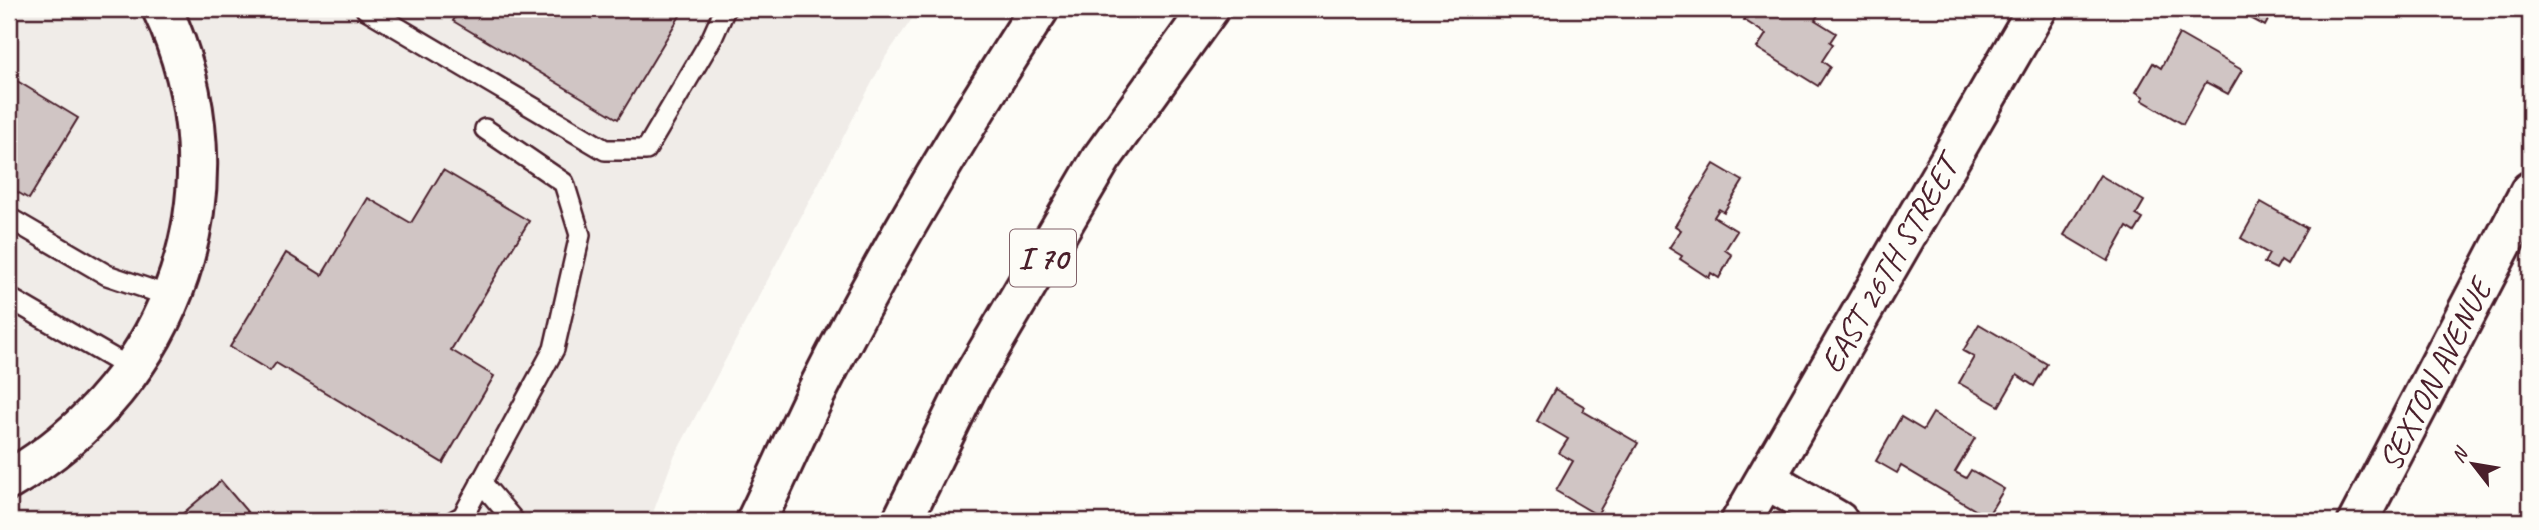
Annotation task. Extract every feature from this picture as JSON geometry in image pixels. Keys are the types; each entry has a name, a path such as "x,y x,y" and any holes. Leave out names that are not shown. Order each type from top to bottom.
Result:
{"main road":[{"path":"9,480 38,463 89,421 133,370 164,312 190,236 195,204 197,139 184,60 162,9"},
{"path":"757,521 817,392 875,283 982,97 1039,9"},
{"name":"I 70","path":"902,521 971,380 1101,159 1209,9"},
{"name":"EAST 26TH STREET","path":"1741,521 2037,9"},
{"name":"SEXTON AVENUE","path":"2358,521 2530,191"},
{"path":"1766,479 1838,521"}],"lane":[{"path":"366,9 605,150 646,149 712,38 725,9"},
{"path":"453,521 463,516 554,349 580,235 564,183 485,129"},
{"path":"9,218 164,312"},
{"path":"9,298 133,370"},
{"path":"481,482 514,521"}],"shaded area":[{"path":"9,9 919,9 886,56 673,459 650,521 9,521"}],"building":[{"path":"460,9 684,9 618,119 453,21"},
{"path":"1751,9 1822,9 1815,20 1836,33 1830,42 1833,44 1822,61 1830,67 1818,86 1757,48 1766,34 1744,20"},
{"path":"2234,9 2274,9 2265,26"},
{"path":"2179,34 2242,70 2228,94 2206,82 2183,124 2142,100 2144,97 2136,92 2153,63 2161,68"},
{"path":"9,76 78,118 29,199 9,187"},
{"path":"1714,164 1743,181 1724,212 1719,209 1714,217 1737,231 1725,250 1732,255 1719,278 1711,273 1709,278 1680,259 1682,256 1669,248 1681,230 1675,226"},
{"path":"443,170 529,221 451,350 494,376 443,463 276,363 270,371 230,347 286,253 322,275 368,198 411,223"},
{"path":"2100,175 2144,201 2136,215 2143,219 2135,232 2127,227 2108,261 2064,235"},
{"path":"2261,202 2307,228 2287,264 2281,260 2276,269 2264,263 2269,254 2241,238"},
{"path":"1979,324 2047,364 2034,386 2017,375 1999,406 1959,383 1974,357 1963,351"},
{"path":"1555,389 1585,407 1583,411 1638,443 1597,515 1556,491 1573,461 1559,453 1568,439 1537,421"},
{"path":"1933,413 1975,438 1955,472 1966,478 1971,470 2004,489 1987,517 1901,466 1897,473 1876,461 1901,417 1923,430"},
{"path":"221,481 255,521 174,521"}]}
